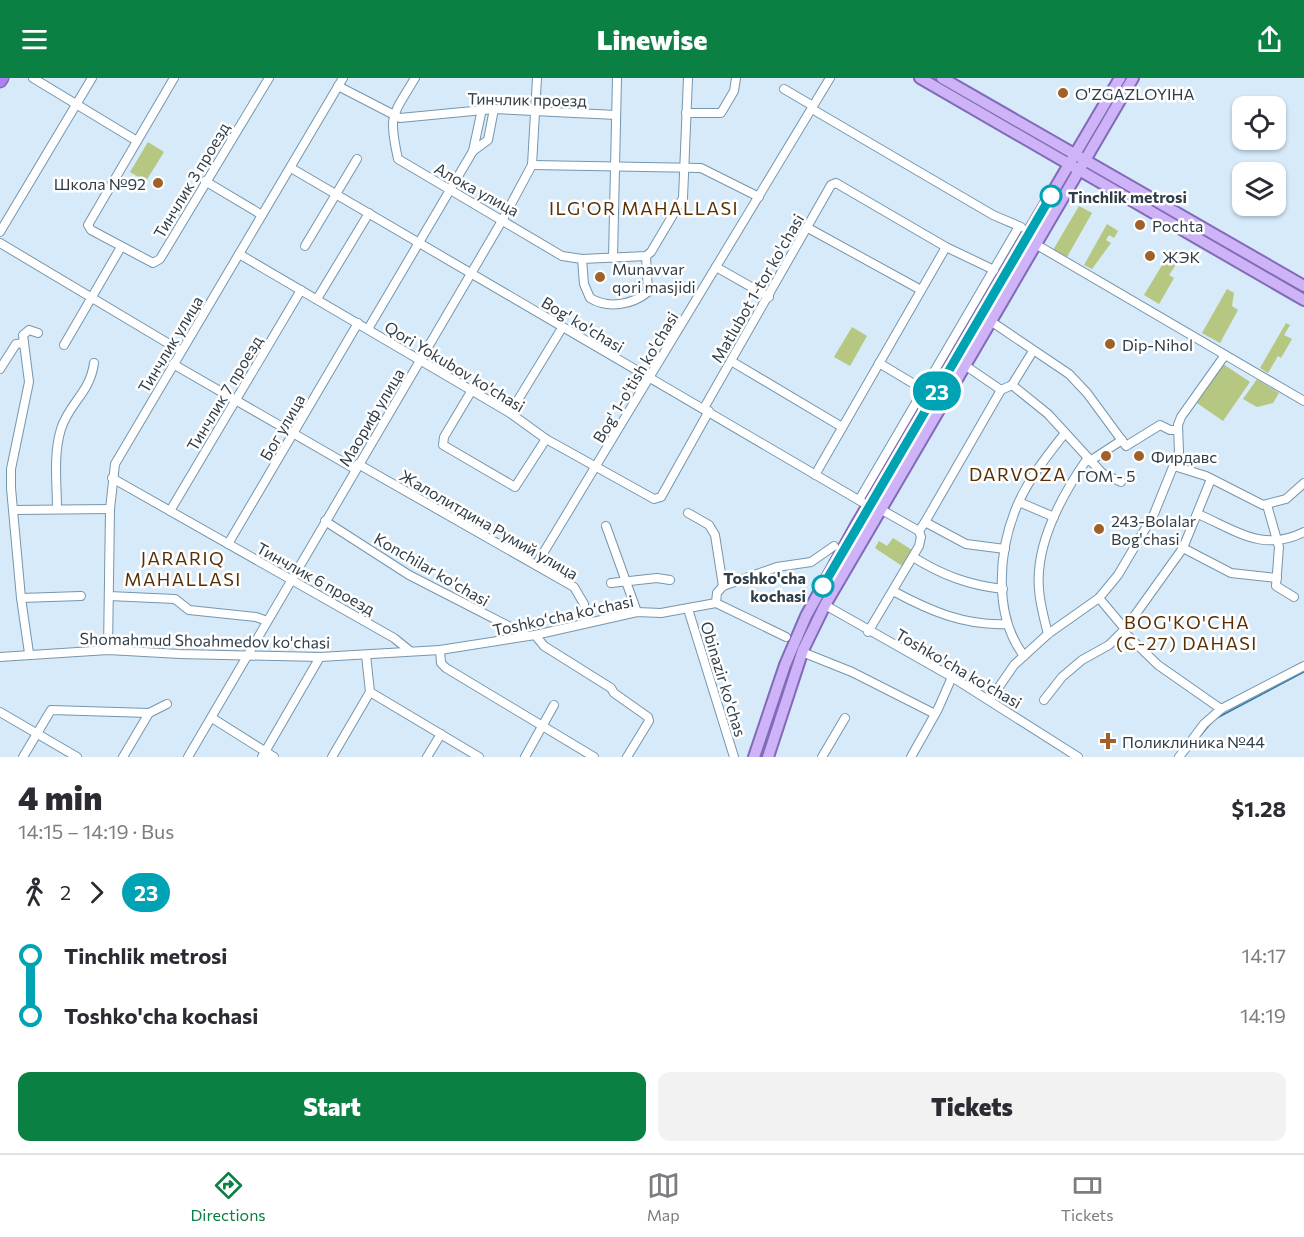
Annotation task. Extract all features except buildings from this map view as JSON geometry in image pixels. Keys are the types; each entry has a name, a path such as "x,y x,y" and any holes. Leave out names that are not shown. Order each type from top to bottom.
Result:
{"main road":[{"path":"920,78 1304,300"},
{"path":"942,78 1087,159 1304,286"},
{"path":"754,757 785,665 806,616 858,522 1120,78"},
{"path":"768,757 802,652 825,605 1133,78"},
{"path":"1001,281 1009,280 1012,287"},
{"path":"947,373 950,380 958,380"}],"street":[{"path":"33,78 137,141"},
{"path":"0,232 92,78"},
{"name":"Тинчлик 3 проезд","path":"174,78 88,225 91,230 151,262 158,261 269,78"},
{"name":"Тинчлик улица","path":"108,650 110,509 115,464 343,78"},
{"path":"393,116 415,78"},
{"name":"Маориф улица","path":"188,757 290,578 503,219 532,165 537,78"},
{"path":"613,258 617,78"},
{"path":"582,259 584,284 590,298 602,304 612,305 636,299 648,292 646,256 651,252 683,198 688,78"},
{"path":"686,113 721,112 734,91 736,78"},
{"name":"Bog' 1-o'tish ko'chasi","path":"536,565 598,466 830,78"},
{"name":"Тинчлик проезд","path":"338,86 400,118 482,109 616,115"},
{"path":"783,88 1018,228 1030,231"},
{"path":"368,329 473,152 482,109"},
{"path":"473,152 488,140 494,109"},
{"name":"Алока улица","path":"393,116 392,129 398,159 450,191 503,219 562,256 582,259 646,256"},
{"path":"305,246 357,159"},
{"path":"532,165 684,167 710,170 759,197"},
{"name":"Bog' ko'chasi","path":"291,168 861,501 924,390"},
{"path":"205,181 262,214"},
{"name":"Matlubot 1-tor ko'chasi","path":"658,499 731,361 831,185 836,183 946,247"},
{"path":"318,299 369,213"},
{"path":"808,228 921,290"},
{"path":"879,363 924,390 1018,228"},
{"path":"0,243 181,351"},
{"path":"1037,245 1304,401"},
{"path":"64,345 121,247"},
{"path":"815,475 946,247 994,270"},
{"name":"Qori Yokubov ko'chasi","path":"239,254 472,390 510,413 546,439 658,499"},
{"path":"716,267 769,297"},
{"name":"Тинчлик 7 проезд","path":"170,511 301,290"},
{"path":"992,322 1023,340 1033,351 1069,374 1128,446 1160,425 1170,430 1178,430"},
{"name":"Бог улица","path":"228,544 358,323"},
{"path":"510,413 562,328"},
{"path":"29,653 21,598 11,469 29,382 24,343 27,330 38,333"},
{"path":"0,369 16,344 24,343"},
{"path":"868,632 920,542 919,531 1001,390 1012,385 1033,351"},
{"path":"990,700 1014,665 1023,656 1048,634 1099,598 1138,544 1154,514 1179,452 1178,430 1181,417 1226,356"},
{"path":"731,361 842,427"},
{"path":"57,509 57,453 61,428 90,385 94,363"},
{"name":"Жалолитдина Румий улица","path":"173,364 293,435 356,466 536,565 579,592 586,623"},
{"path":"966,366 1001,390"},
{"path":"1012,385 1065,433 1102,473 1121,482"},
{"path":"472,390 442,439 443,445 513,487 519,484 546,439"},
{"path":"1023,656 1012,640 1007,624 1003,589 1005,549 1019,502 1039,466 1065,433"},
{"path":"1048,634 1038,588 1040,568 1054,517 1071,483 1088,460 1122,440"},
{"path":"1174,466 1212,479 1251,501 1268,505 1286,499 1304,483"},
{"name":"Тинчлик 6 проезд","path":"112,478 394,638 410,651"},
{"path":"1044,700 1062,677 1082,660 1109,645 1124,630 1183,548 1212,479"},
{"path":"0,490 11,488"},
{"path":"1019,502 1054,517"},
{"path":"1268,505 1279,547 1276,586 1294,597"},
{"path":"880,508 919,531"},
{"path":"14,510 110,509"},
{"path":"688,513 709,525 715,535 723,586"},
{"path":"1198,514 1246,538 1276,542 1304,532"},
{"name":"Konchilar ko'chasi","path":"325,521 409,575 531,636 611,688 614,693 648,717 649,721 627,757"},
{"path":"925,522 966,544 1005,549"},
{"path":"606,526 637,612"},
{"path":"786,637 716,603 717,593 723,586 777,567 812,562 834,546"},
{"path":"1183,548 1231,573 1277,578"},
{"path":"912,557 942,574 973,586 1003,589"},
{"path":"610,583 657,578 670,580"},
{"path":"893,591 926,609 960,620 1007,624"},
{"path":"21,598 81,596"},
{"path":"109,596 176,599 189,610 256,617 267,621"},
{"path":"1099,598 1124,630 1158,665 1221,709"},
{"name":"Toshkoʻcha koʻchasi","path":"410,651 489,644 637,612 688,609 716,603"},
{"name":"Toshko'cha ko'chasi","path":"825,605 868,632 952,676 1078,757"},
{"name":"Obinazir ko'chas","path":"688,609 734,757"},
{"name":"Shomahmud Shoahmedov ko'chasi","path":"0,657 29,653 108,650 320,657 410,651"},
{"path":"440,650 441,663 446,668 594,757"},
{"path":"802,652 852,672 935,714"},
{"path":"332,757 370,692 366,655"},
{"path":"263,754 320,657"},
{"path":"1179,757 1206,722 1221,709 1304,666"},
{"path":"910,757 935,714 952,676"},
{"path":"370,692 479,757"},
{"path":"23,757 51,710 149,713 167,704"},
{"path":"525,757 554,705"},
{"path":"0,712 77,757"},
{"path":"123,757 149,713"},
{"path":"212,718 263,754 274,757"},
{"path":"822,757 845,718"},
{"path":"427,757 441,734"}],"green space":[{"path":"148,142 164,152 146,181 130,172"},
{"path":"1079,206 1092,213 1067,257 1053,250"},
{"path":"1107,224 1118,231 1114,238 1109,235 1106,240 1111,243 1092,269 1084,265"},
{"path":"1167,257 1177,263 1169,275 1174,278 1159,304 1144,295"},
{"path":"1227,289 1234,293 1232,306 1238,310 1220,343 1202,333"},
{"path":"1286,323 1290,325 1284,335 1292,339 1281,358 1278,356 1268,373 1260,368"},
{"path":"852,327 867,336 850,366 834,357"},
{"path":"1223,364 1250,382 1223,421 1197,403"},
{"path":"1257,379 1279,393 1273,403 1257,407 1243,399"},
{"path":"893,538 912,550 902,566 875,548 879,541 887,546"}],"waterway":[{"path":"1215,719 1304,672"},
{"path":"1201,735 1211,723"}],"bus line":[{"name":"23","path":"823,586 858,522 1051,196"}],"place":[{"name":"O'ZGAZLOYIHA","path":"1063,93"},
{"name":"Школа №92","path":"158,183"},
{"name":"Tinchlik metrosi","path":"1051,196"},
{"name":"Pochta","path":"1140,225"},
{"name":"ЖЭК","path":"1150,256"},
{"name":"Munavvar qori masjidi","path":"600,277"},
{"name":"Dip-Nihol","path":"1110,344"},
{"name":"ГОМ - 5","path":"1106,456"},
{"name":"Фирдавс","path":"1139,456"},
{"name":"243-Bolalar Bog'chasi","path":"1099,529"},
{"name":"Toshko'cha kochasi","path":"823,586"},
{"name":"Поликлиника №44","path":"1108,741"}],"district":[{"name":"ILG'OR MAHALLASI","path":"644,208"},
{"name":"DARVOZA","path":"1018,474"},
{"name":"JARARIQ MAHALLASI","path":"183,568"},
{"name":"BOG'KO'CHA (C-27) DAHASI","path":"1187,632"}]}
